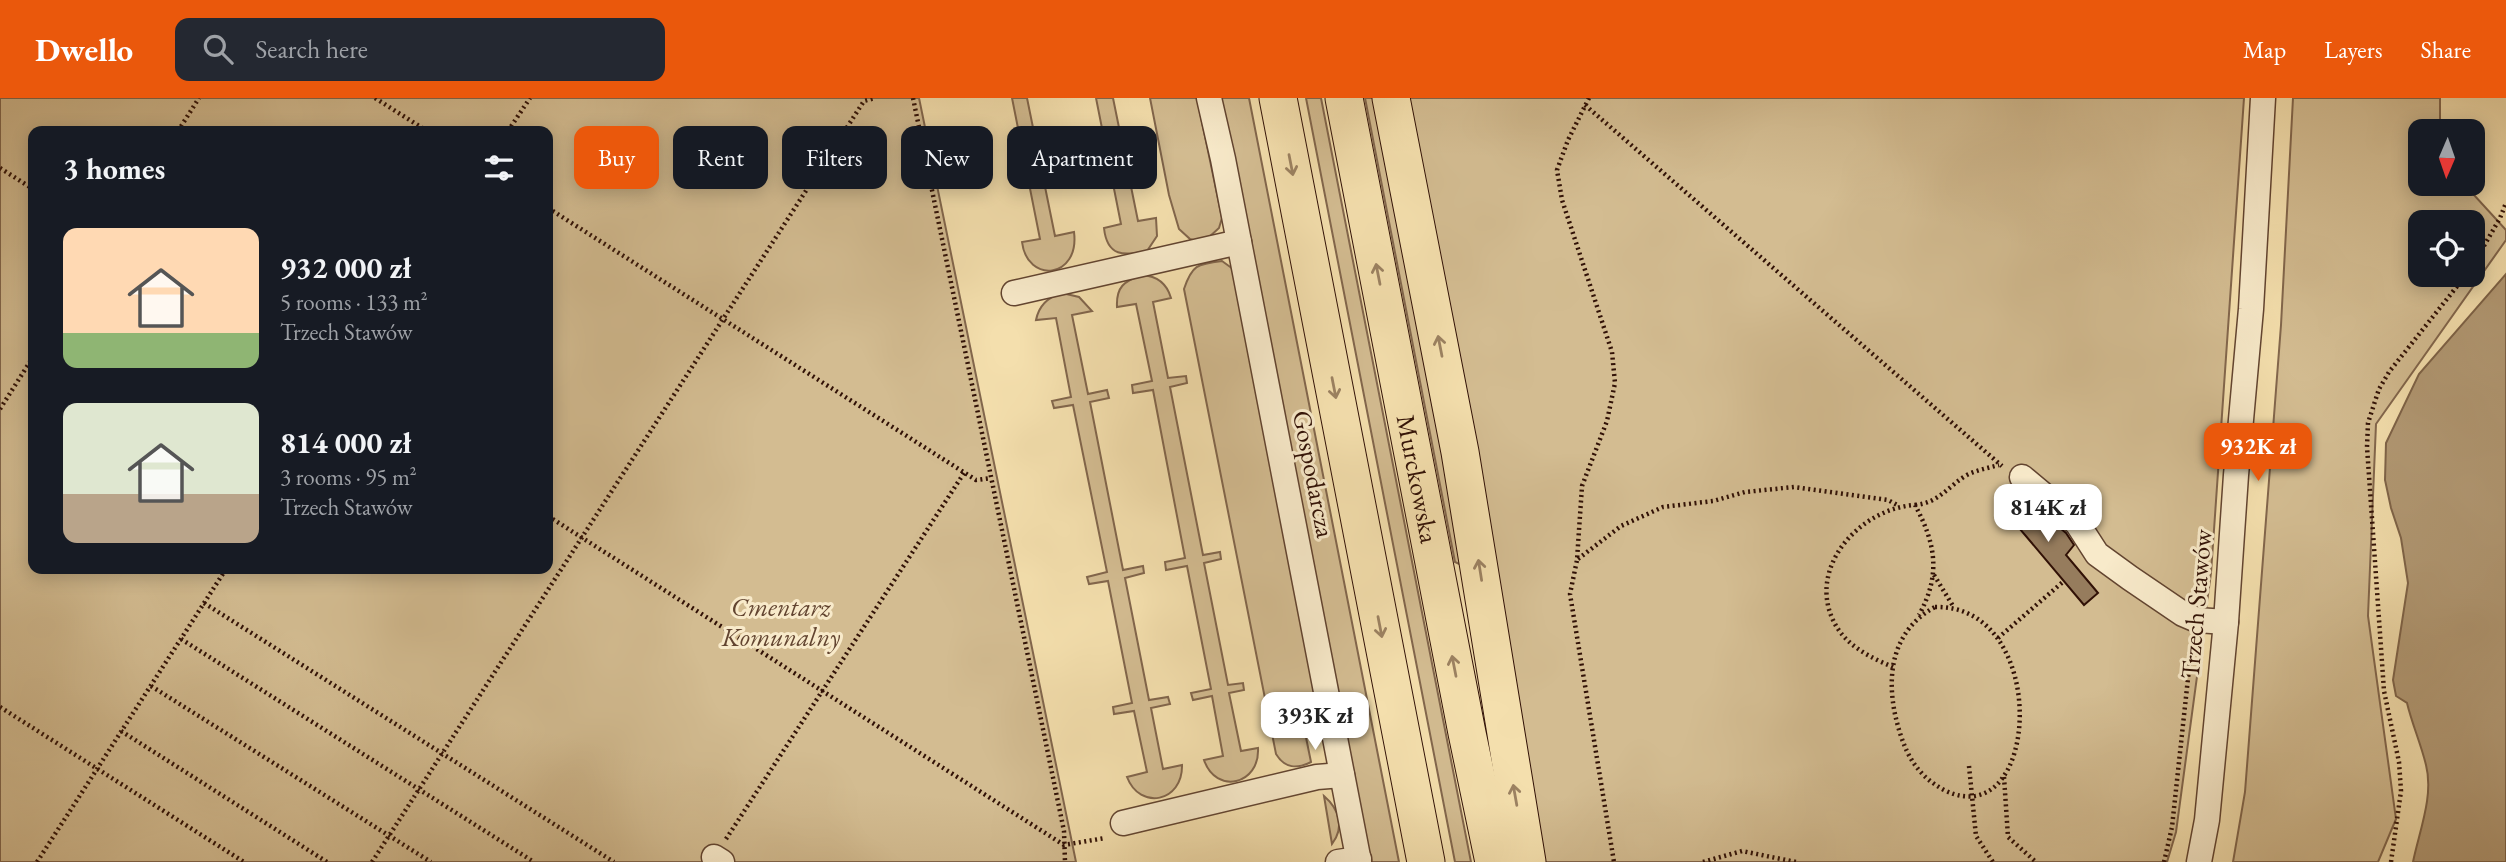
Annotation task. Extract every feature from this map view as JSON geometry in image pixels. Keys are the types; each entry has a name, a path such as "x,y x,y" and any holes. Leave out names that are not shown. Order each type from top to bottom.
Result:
{"highway":[{"path":"1278,98 1426,862"},
{"name":"Murckowska","path":"1344,98 1494,862"},
{"path":"1391,98 1462,465 1527,862"}],"street":[{"name":"Gospodarcza","path":"1209,98 1342,775 1352,861"},
{"name":"Trzech Stawów","path":"2199,862 2207,820 2226,622 2251,309 2263,98"},
{"path":"1014,293 1239,242"},
{"path":"2022,477 2077,523 2097,554 2183,614 2197,620 2226,622"},
{"path":"1123,823 1317,777 1342,775"}],"path":[{"path":"181,126 199,98"},
{"path":"375,98 419,126"},
{"path":"511,126 530,98"},
{"path":"372,862 861,99 875,98"},
{"path":"913,98 1064,831 1065,862"},
{"path":"1589,98 1568,140 1557,170 1562,200 1612,352 1615,383 1607,421 1582,486 1577,559 1570,594 1614,862"},
{"path":"1585,106 1999,465 2017,472 2022,477"},
{"path":"0,168 28,186"},
{"path":"2485,245 2506,203"},
{"path":"553,211 964,473 976,480 991,478"},
{"path":"2392,862 2401,791 2399,762 2384,691 2370,499 2368,423 2389,372 2456,287"},
{"path":"0,409 28,366"},
{"path":"1893,667 1862,652 1834,624 1828,606 1826,580 1834,558 1856,529 1899,506 1928,504 1944,495 1966,476 1999,465"},
{"path":"718,859 822,691 964,473"},
{"path":"1577,559 1621,526 1663,507 1713,501 1745,492 1794,487 1888,500 1899,506"},
{"path":"1915,505 1934,550 1934,575 1926,602 1905,632 1893,667 1893,706 1907,753 1919,772 1937,786 1954,794 1973,797 1993,790 2004,777 2017,747 2020,706 2009,659 1998,638 1972,615 1953,607 1935,607 1918,616"},
{"path":"553,519 1064,845 1117,836 1123,823"},
{"path":"37,862 223,574"},
{"path":"1934,575 1953,607"},
{"path":"1998,638 2064,582"},
{"path":"204,603 614,862"},
{"path":"2164,862 2172,827 2189,654 2197,620"},
{"path":"181,639 534,862"},
{"path":"150,686 431,862"},
{"path":"0,707 244,862"},
{"path":"121,731 327,862"},
{"path":"1969,766 1976,836 1993,862"},
{"path":"2004,777 2008,837 2036,862"},
{"path":"1703,862 1742,851 1796,862"}],"green space":[{"name":"Cmentarz Komunalny","path":"0,98 919,98 925,126 901,126 901,189 938,189 1076,862 0,862"},
{"path":"1012,98 1027,98 1033,126 1018,126"},
{"path":"1096,98 1113,98 1119,126 1102,126"},
{"path":"1150,98 1197,98 1222,218 1219,228 1208,238 1196,241 1179,229 1169,195"},
{"path":"1221,98 1249,98 1399,862 1370,862"},
{"path":"1306,98 1321,98 1471,862 1455,862"},
{"path":"1365,98 1374,98 1440,427 1461,563 1459,564 1455,562"},
{"path":"1406,98 2244,98 2211,573 2176,832 2167,862 1541,862"},
{"path":"2293,98 2440,98 2440,119 2408,119 2408,196 2475,196 2506,230 2506,240 2485,270 2485,210 2408,210 2408,287 2473,287 2376,424 2368,616 2396,819 2378,862 2233,862 2245,792 2281,325"},
{"path":"1030,189 1045,189 1055,236 1074,232 1074,248 1062,267 1042,270 1033,265 1026,256 1022,242 1040,239"},
{"path":"1114,189 1131,189 1138,221 1156,218 1157,236 1147,251 1131,254 1118,252 1109,245 1104,228 1121,224"},
{"path":"1222,261 1233,269 1317,704 1300,708 1311,762 1301,766 1287,765 1276,754 1184,289 1197,267"},
{"path":"1142,275 1161,282 1171,298 1153,302 1168,378 1186,376 1187,383 1170,387 1203,555 1220,552 1221,559 1204,563 1228,685 1243,683 1244,690 1229,693 1241,751 1258,748 1257,761 1252,770 1236,781 1218,778 1204,760 1223,756 1212,696 1193,700 1191,693 1211,689 1187,566 1166,570 1165,562 1185,558 1153,390 1133,393 1132,385 1152,381 1136,304 1117,307 1122,286"},
{"path":"1062,293 1079,297 1092,311 1072,315 1088,394 1107,390 1109,398 1090,402 1123,570 1143,566 1144,573 1125,578 1149,700 1168,697 1170,704 1151,708 1163,769 1182,765 1176,787 1160,798 1141,795 1127,777 1147,772 1134,711 1114,714 1113,707 1132,703 1108,581 1089,584 1087,577 1107,572 1073,405 1054,408 1052,401 1071,397 1056,318 1036,320 1045,302"},
{"path":"1324,796 1337,812 1338,818 1338,831 1332,844"}],"shaded area":[{"path":"2506,274 2506,862 2413,862 2425,814 2428,777 2407,703 2396,696 2393,680 2408,583 2401,538 2385,480 2386,443 2419,374"}],"building":[{"path":"2017,492 2066,533 2074,545 2066,555 2098,593 2084,605 2020,529 1998,515"}]}
